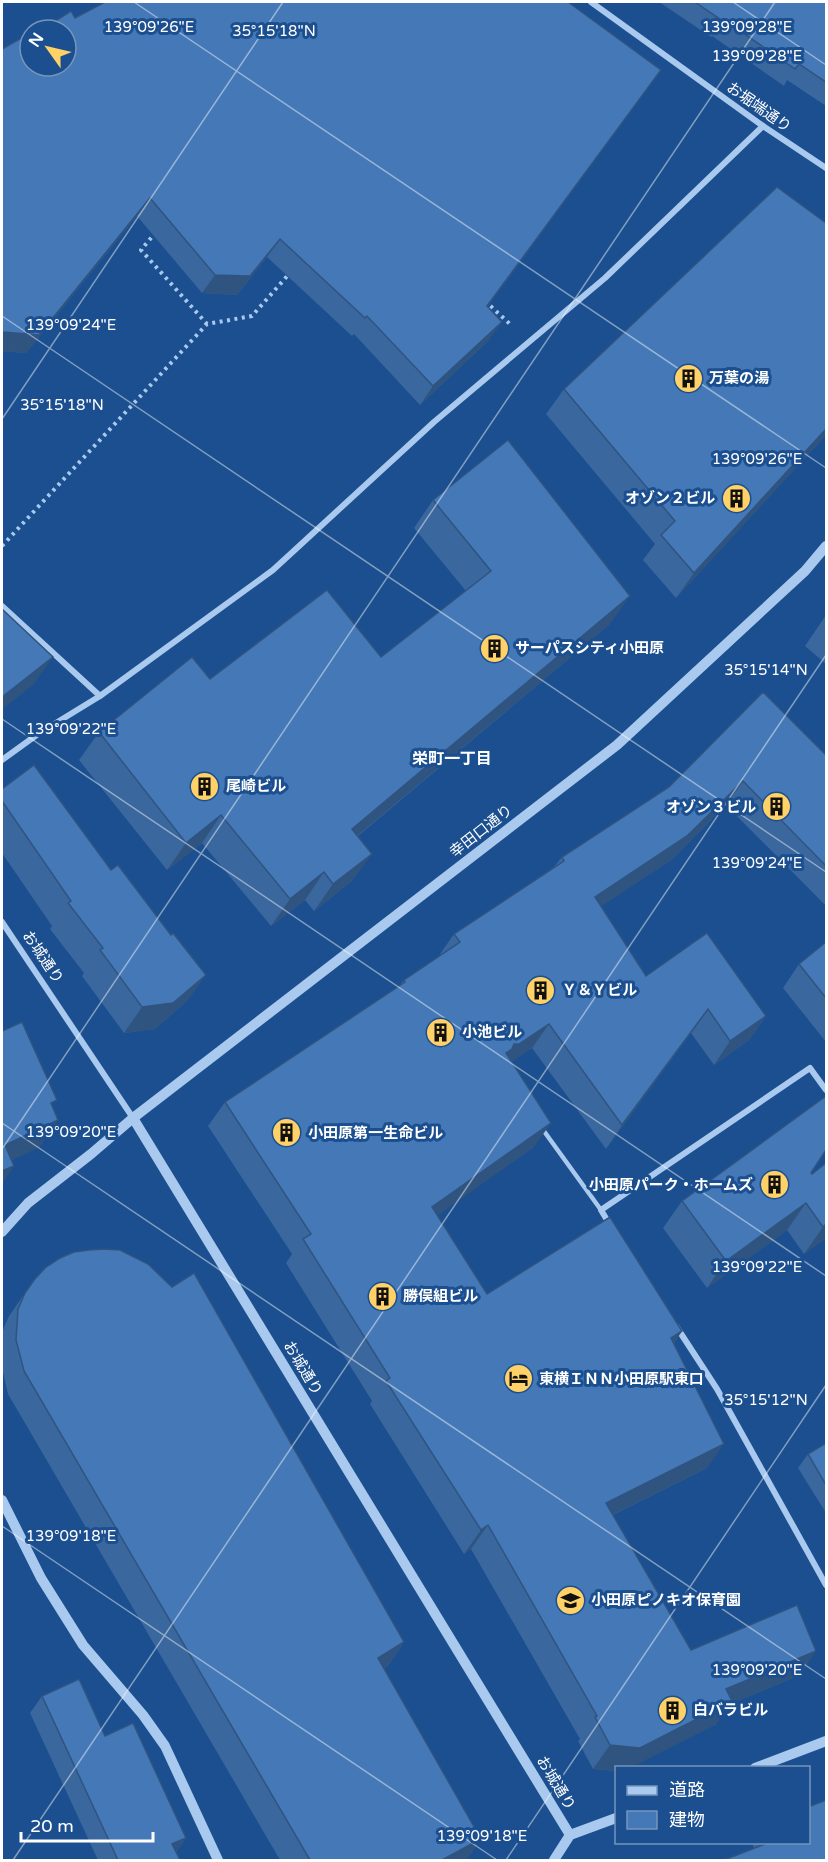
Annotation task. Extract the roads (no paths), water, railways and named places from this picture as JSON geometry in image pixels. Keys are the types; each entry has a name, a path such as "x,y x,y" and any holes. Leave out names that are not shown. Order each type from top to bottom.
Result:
{"street":[{"name":"お堀端通り","path":"591,2 763,126 826,168"},
{"path":"2,760 38,734 100,696 273,570 434,422 605,278 763,126"},
{"name":"幸田口通り","path":"2,1232 28,1203 134,1118 617,746 806,571 826,546"},
{"path":"2,606 100,696"},
{"name":"お城通り","path":"2,922 134,1118 570,1835"},
{"path":"614,1230 601,1210 810,1068 826,1090"},
{"path":"672,1319 717,1389 808,1548 826,1585"},
{"path":"2,1500 41,1578 83,1646 143,1715 165,1746 218,1860"},
{"path":"758,1766 826,1741"},
{"path":"554,1860 570,1835 615,1818"}],"lane":[{"path":"534,1118 601,1210"}],"place":[{"name":"万葉の湯","path":"688,378"},
{"name":"オゾン２ビル","path":"736,498"},
{"name":"サーパスシティ小田原","path":"494,648"},
{"name":"尾崎ビル","path":"205,786"},
{"name":"オゾン３ビル","path":"777,807"},
{"name":"Ｙ＆Ｙビル","path":"541,990"},
{"name":"小池ビル","path":"441,1032"},
{"name":"小田原第一生命ビル","path":"287,1133"},
{"name":"小田原パーク・ホームズ","path":"774,1185"},
{"name":"勝俣組ビル","path":"382,1296"},
{"name":"東横ＩＮＮ小田原駅東口","path":"518,1379"},
{"name":"小田原ピノキオ保育園","path":"570,1600"},
{"name":"白バラビル","path":"672,1710"}],"district":[{"name":"栄町一丁目","path":"452,759"}]}
